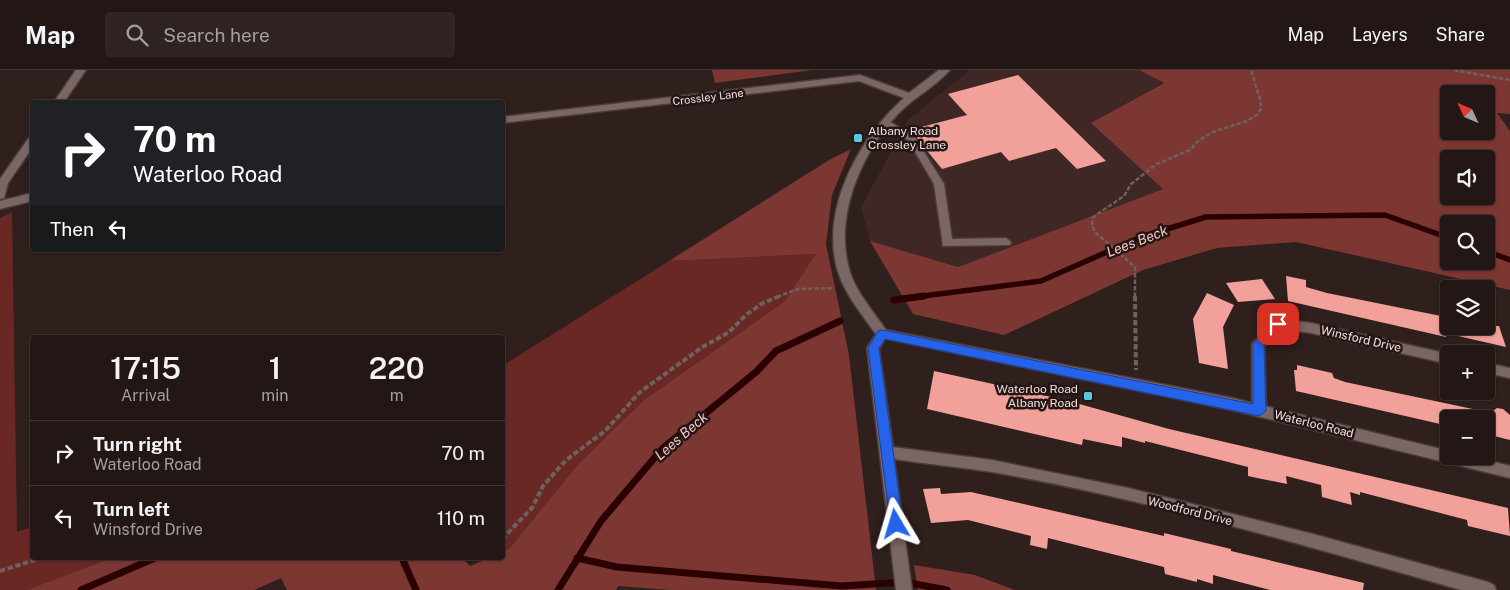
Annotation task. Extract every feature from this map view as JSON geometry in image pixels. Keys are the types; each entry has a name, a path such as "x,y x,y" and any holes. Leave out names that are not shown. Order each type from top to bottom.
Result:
{"street":[{"path":"60,100 80,70"},
{"path":"904,590 873,348 882,334 844,273 839,226 849,190 867,147 885,122 911,96 945,70"},
{"name":"Crossley Lane","path":"505,120 860,78 911,96"},
{"path":"0,195 3,183 30,144"},
{"path":"0,205 30,198"},
{"name":"Winsford Drive","path":"1259,411 1258,344 1278,324 1311,328 1440,357"},
{"name":"Waterloo Road","path":"882,334 1259,411 1510,472"},
{"path":"1495,370 1510,373"},
{"name":"Woodford Drive","path":"887,452 1006,469 1131,496 1324,544 1488,590"}],"lane":[{"path":"885,122 911,138 939,184 947,243 1006,242"}],"path":[{"path":"1136,386 1135,267 1096,233 1092,226 1093,217 1124,196 1132,184 1157,164 1190,150 1198,141 1213,132 1246,121 1257,115 1260,109 1260,99 1251,70"},
{"path":"1454,70 1510,80"},
{"path":"505,536 532,508 543,486 566,460 605,431 640,392 701,348 729,332 747,314 763,303 798,289 828,286 856,293"},
{"path":"0,572 35,560"}],"shaded area":[{"path":"712,70 812,70 715,83"},
{"path":"970,70 1139,70 1164,82 1092,123 1163,189 958,267 870,241 861,207 909,119"},
{"path":"1139,70 1510,70 1510,114 1497,113 1510,131 1510,290 1495,287 1495,280 1465,280 1296,242 1217,248 1143,270 1004,335 913,314 870,241 958,267 1163,189 1091,123 1164,83"},
{"path":"851,149 832,195 826,244 849,355 876,590 671,590 618,586 616,590 287,590 281,578 254,590 27,590 106,560 464,560 470,566 485,560 505,560 505,551 509,549 579,463 644,400 785,301 816,254 669,261 829,160"},
{"path":"12,212 17,532 30,528 30,560 106,560 27,590 0,590 0,218"},
{"path":"817,254 785,301 644,400 579,463 509,549 505,551 505,364 669,261"},
{"path":"914,565 975,575 1015,590 918,590"}],"building":[{"path":"1018,75 1106,161 1077,169 1056,148 1009,161 1001,152 942,169 910,130 967,115 948,94"},
{"path":"1286,276 1306,280 1306,287 1327,293 1440,316 1440,335 1446,335 1446,337 1288,301"},
{"path":"1262,279 1275,299 1238,302 1226,283"},
{"path":"1207,293 1234,305 1223,327 1228,369 1199,363 1193,319"},
{"path":"1495,326 1499,326 1506,347 1454,335 1495,335"},
{"path":"1297,365 1332,373 1334,378 1345,382 1478,410 1440,410 1440,424 1296,391 1294,370 1297,370"},
{"path":"934,371 1065,400 1169,429 1508,508 1510,536 1468,526 1467,520 1360,492 1360,495 1350,492 1352,505 1322,497 1321,485 1286,476 1287,484 1248,476 1248,467 1145,441 1145,443 1122,437 1122,447 1083,439 1082,445 927,409"},
{"path":"1497,408 1503,409 1510,415 1510,440 1495,436 1494,410"},
{"path":"940,488 941,494 971,492 1164,536 1164,533 1231,549 1231,551 1364,583 1363,590 1270,590 1213,575 1213,584 1197,579 1197,582 1165,574 1164,567 1048,538 1047,549 1030,545 1031,536 968,520 931,523 923,489"}],"waterway":[{"name":"Lees Beck","path":"915,297 1041,281 1141,237 1206,217 1385,215 1440,235"},
{"path":"1495,254 1510,260"},
{"name":"Lees Beck","path":"894,300 924,296"},
{"name":"Lees Beck","path":"578,558 601,521 662,449 756,372 776,351 840,321"},
{"name":"Lees Beck","path":"558,590 578,558"},
{"path":"578,558 617,567 842,586 904,582 947,590"},
{"name":"Lees Beck","path":"81,590 150,560"},
{"name":"Lees Beck","path":"403,560 416,590"}],"place":[{"name":"Albany Road Crossley Lane","path":"858,138"},
{"name":"Waterloo Road Albany Road","path":"1088,396"}],"route":[{"path":"896,524 873,348 882,334 1259,411 1258,344 1278,324"}]}
